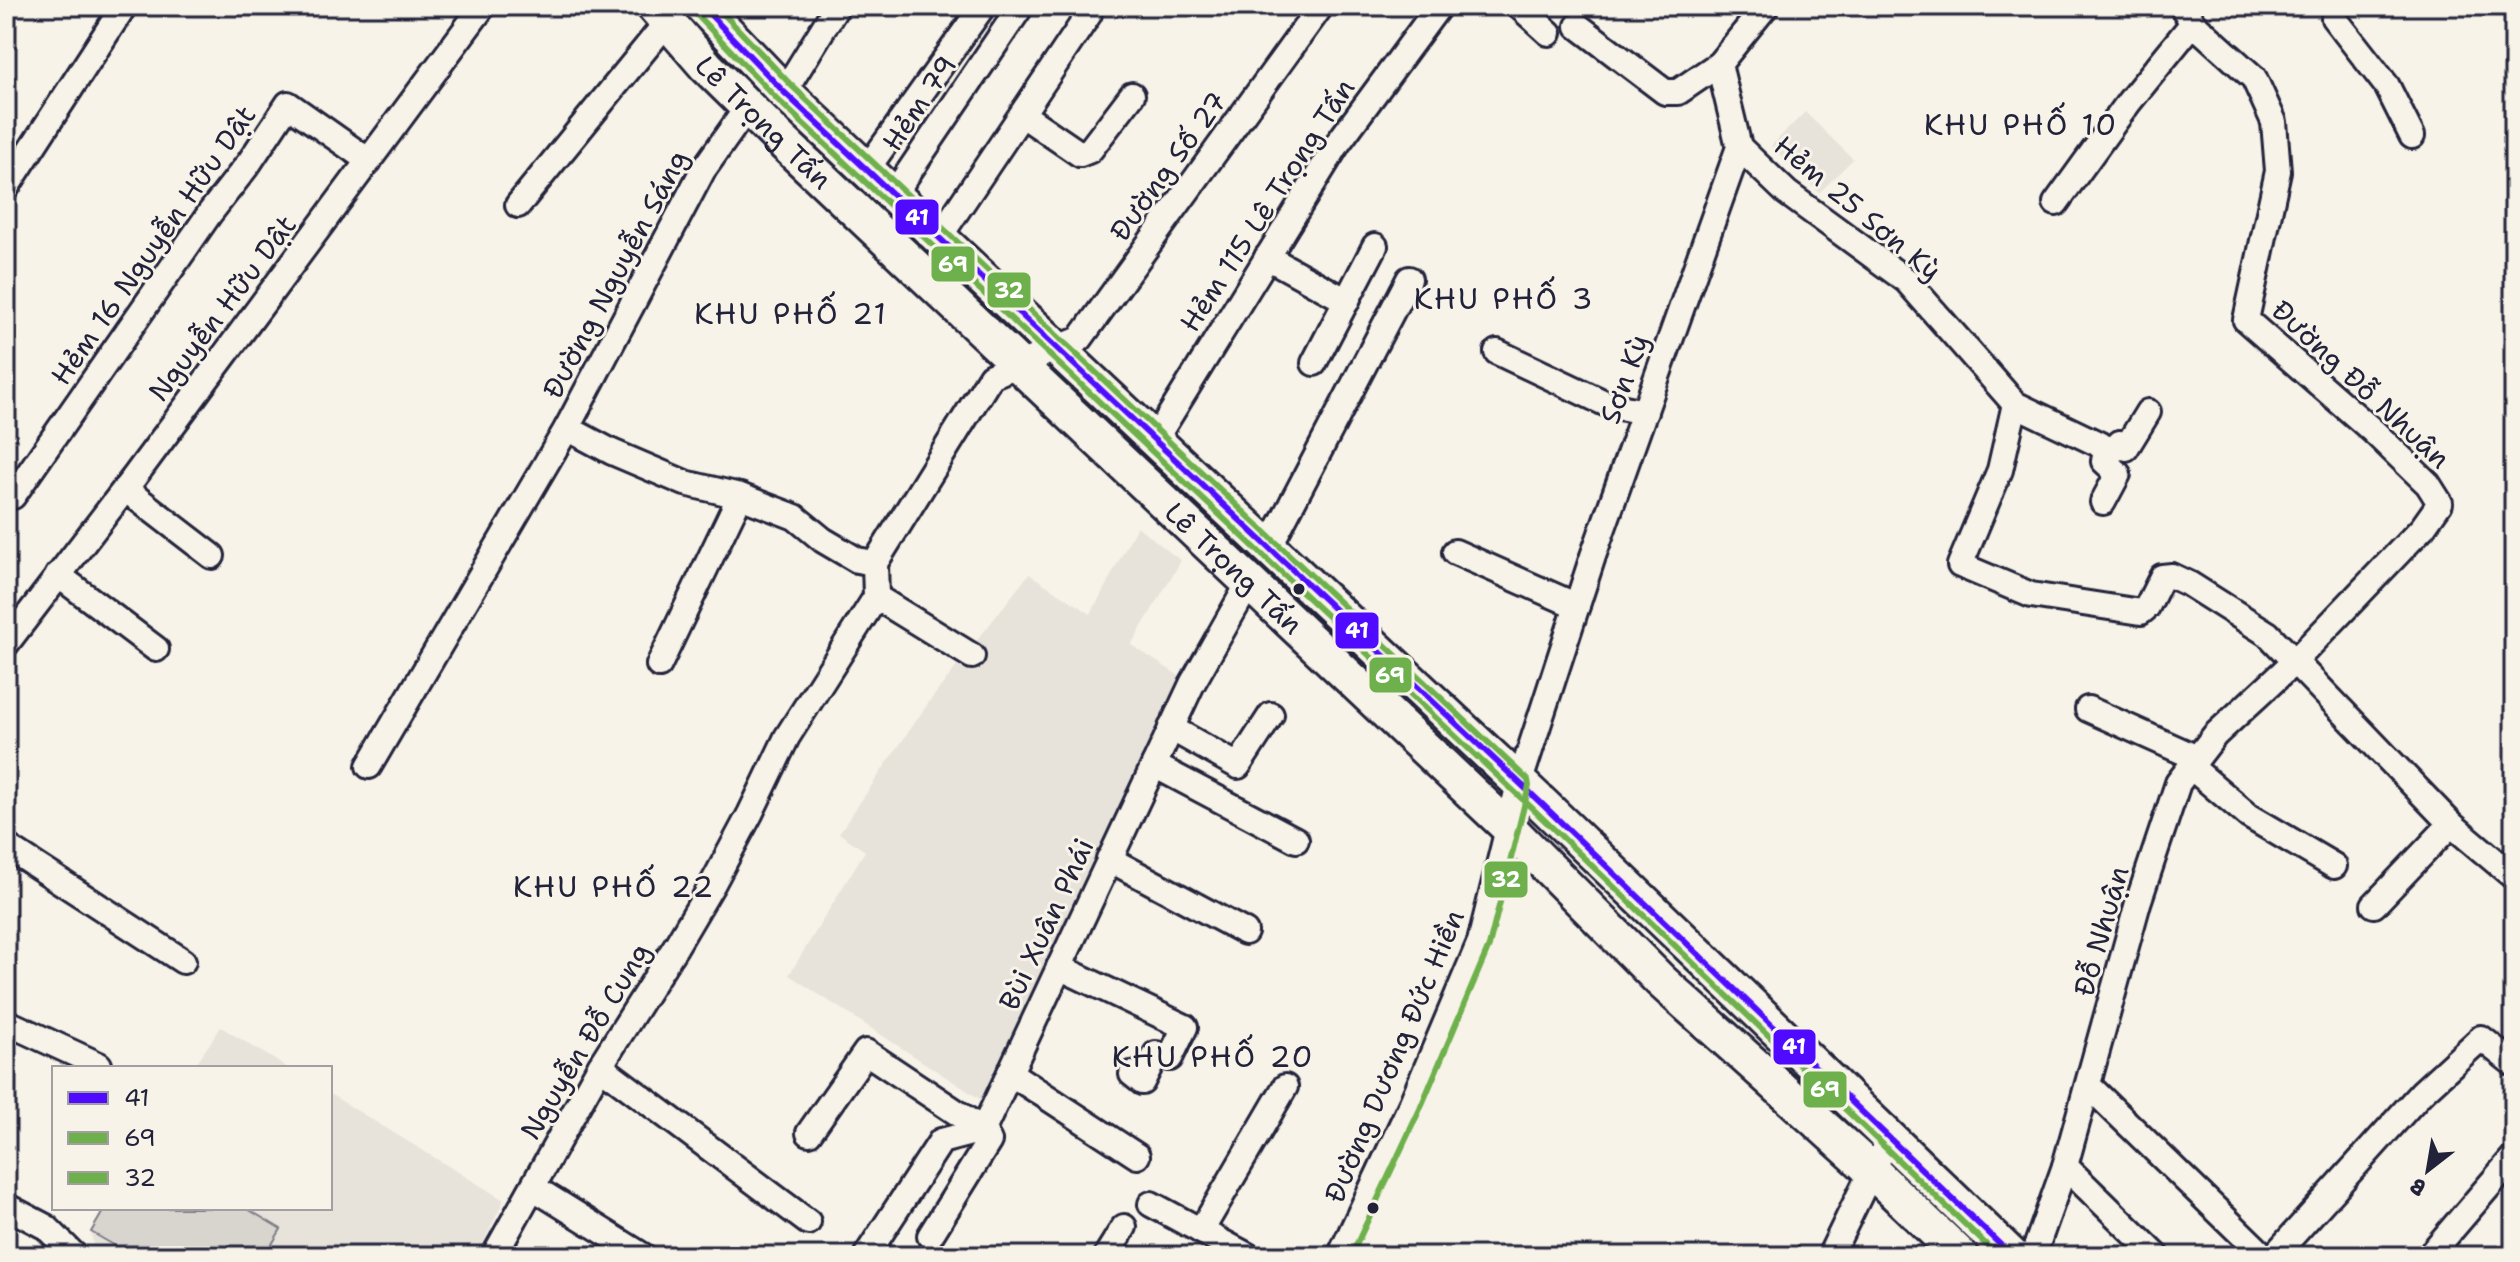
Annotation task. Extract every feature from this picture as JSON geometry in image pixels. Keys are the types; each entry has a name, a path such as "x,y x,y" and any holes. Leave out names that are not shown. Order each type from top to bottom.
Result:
{"main road":[{"name":"Lê Trọng Tấn","path":"702,6 784,92 938,239 1519,784 2012,1256"},
{"name":"Lê Trọng Tấn","path":"660,14 747,108 1509,828 1661,981 1871,1170 1961,1256"}],"street":[{"path":"6,188 124,6"},
{"name":"Nguyễn Hữu Dật","path":"6,644 125,489 483,6"},
{"path":"784,92 837,6"},
{"path":"867,169 983,6"},
{"name":"Hẻm 79","path":"894,194 1021,6"},
{"path":"938,239 1089,14 1090,6"},
{"name":"Đường Số 27","path":"1055,349 1080,339 1321,6"},
{"name":"Hẻm 115 Lê Trọng Tấn","path":"1154,441 1338,143 1439,6"},
{"path":"1519,6 1549,33"},
{"path":"1578,26 1665,92 1678,92 1719,64 1766,6"},
{"path":"518,205 660,14"},
{"path":"2056,203 2129,102 2187,14"},
{"name":"Đường Đỗ Nhuận","path":"2187,14 2254,78 2274,122 2278,171 2246,320 2373,431 2428,484 2440,503 2423,527 2294,662"},
{"path":"2334,18 2387,86 2412,136"},
{"path":"1719,64 1739,147"},
{"path":"1023,115 1080,154 1090,150 1132,95"},
{"name":"Hẻm 16 Nguyễn Hữu Dật","path":"6,495 13,496 288,104 369,161"},
{"name":"Đường Nguyễn Sáng","path":"747,108 703,170 567,428 612,452 685,483 740,496 795,517 834,547 857,560 875,563"},
{"name":"Hẻm 25 Sơn Kỳ","path":"1739,147 1787,193 1907,281 2015,404"},
{"name":"Sơn Kỳ","path":"1519,784 1577,606 1739,147"},
{"path":"1314,363 1375,246"},
{"path":"1267,257 1347,301"},
{"path":"1268,549 1409,279"},
{"path":"972,656 876,597 875,563 991,376 1055,349"},
{"path":"1497,352 1609,405 1645,412"},
{"path":"2148,412 2126,448 2120,443 2115,449 2015,404 2000,470 1960,565 2031,595 2141,612 2147,607 2162,577 2172,576 2268,634 2451,824 2514,877"},
{"path":"369,766 567,428"},
{"path":"2103,502 2118,474 2104,461 2107,448"},
{"path":"125,489 212,556"},
{"path":"659,665 740,496"},
{"path":"1455,552 1577,606"},
{"path":"58,575 156,649"},
{"name":"Bùi Xuân Phái","path":"930,1236 989,1141 983,1130 1109,859 1192,684 1249,583"},
{"name":"Nguyễn Đỗ Cung","path":"494,1256 600,1066 712,885 787,737 876,597"},
{"name":"Đỗ Nhuận","path":"2033,1256 2065,1166 2138,903 2178,783 2215,735 2294,662"},
{"path":"2088,709 2194,762 2249,816 2334,866"},
{"path":"1171,728 1238,766 1271,715"},
{"path":"1154,765 1296,840"},
{"name":"Đường Dương Đức Hiền","path":"1340,1256 1411,1105 1480,942 1519,784"},
{"path":"2374,905 2451,824"},
{"path":"6,846 183,961"},
{"path":"1109,859 1245,932"},
{"path":"1059,967 1185,1027 1170,1058 1156,1054 1142,1082 1132,1074"},
{"path":"6,1022 99,1065"},
{"path":"2274,1256 2422,1092 2481,1038 2514,1064"},
{"path":"809,1133 866,1052 983,1130"},
{"path":"600,1066 808,1222"},
{"path":"1010,1073 1137,1156"},
{"path":"2089,1086 2264,1256"},
{"path":"1201,1231 1285,1087"},
{"path":"866,1256 941,1141 983,1130"},
{"path":"1830,1256 1888,1138"},
{"path":"2429,1256 2512,1159"},
{"path":"2065,1166 2157,1256"},
{"path":"534,1188 643,1256"},
{"path":"1151,1204 1248,1256"},
{"path":"6,1206 46,1227 75,1256"},
{"path":"1106,1256 1124,1227"}],"shaded area":[{"path":"1805,112 1853,159 1819,193 1771,146"},
{"path":"1137,526 1181,561 1131,645 1192,684 986,1103 789,975 865,851 839,833 929,702 1029,574 1091,614"},
{"path":"221,1027 285,1066 194,1066"},
{"path":"332,1095 504,1200 477,1256 95,1256 91,1232 104,1210 332,1210"},
{"path":"104,1210 249,1210 281,1229 265,1256 133,1256 91,1232"}],"transit line":[{"name":"41","path":"702,6 784,92 1542,804 2012,1256"},
{"name":"32","path":"716,6 791,85 1528,780 1489,946 1420,1109 1351,1256"},
{"name":"69","path":"695,13 777,99 1535,811 1998,1256"}],"district":[{"name":"KHU PHỐ 10","path":"2021,124"},
{"name":"KHU PHỐ 3","path":"1504,298"},
{"name":"KHU PHỐ 21","path":"791,313"},
{"name":"KHU PHỐ 22","path":"614,886"},
{"name":"KHU PHỐ 20","path":"1213,1056"}]}
